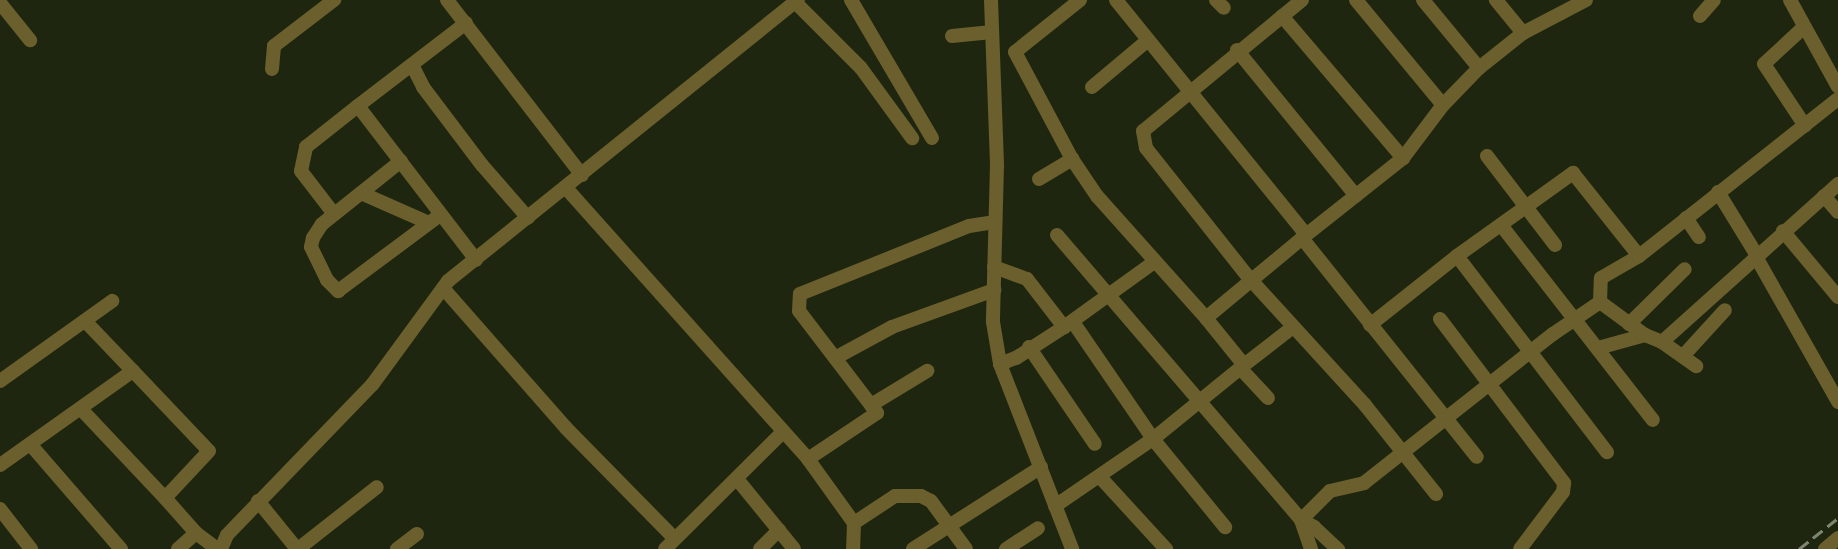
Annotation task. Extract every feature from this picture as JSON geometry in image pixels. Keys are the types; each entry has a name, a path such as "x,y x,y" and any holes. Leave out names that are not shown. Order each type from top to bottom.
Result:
{"street":[{"path":"272,69 274,46 334,0"},
{"path":"447,0 582,175"},
{"path":"850,0 932,138"},
{"path":"992,0 998,165 994,222 993,322 1000,364 1072,549"},
{"path":"1080,0 1015,52 1072,159 1097,196 1206,318 1268,398"},
{"path":"1116,0 1304,236 1370,325 1477,457"},
{"path":"1302,0 1237,50 1143,131 1146,148 1250,279 1365,405 1436,494"},
{"path":"1356,0 1443,105"},
{"path":"1423,0 1479,68"},
{"path":"1496,0 1523,33"},
{"path":"1206,318 1250,279 1403,158 1443,105 1479,68 1523,33 1586,0"},
{"path":"1700,16 1714,0"},
{"path":"1790,0 1838,87"},
{"path":"81,409 196,533 219,549 227,535 258,501 372,385 443,288 796,1 861,68 912,138"},
{"path":"0,3 30,40"},
{"path":"1282,16 1403,158"},
{"path":"334,214 301,171 306,147 466,23"},
{"path":"1804,27 1764,64 1805,126"},
{"path":"952,36 992,32"},
{"path":"1092,87 1148,40"},
{"path":"1237,50 1356,196"},
{"path":"412,65 423,87 482,165 528,218"},
{"path":"1600,302 1601,278 1639,256 1838,99"},
{"path":"358,106 401,161 435,219 476,260"},
{"path":"1487,156 1555,245"},
{"path":"1039,178 1072,159"},
{"path":"401,161 322,224 311,247 327,280 338,291 435,219"},
{"path":"1370,325 1457,256 1573,173 1639,256"},
{"path":"1662,342 1755,255 1838,184"},
{"path":"566,188 782,433 808,459 854,524 853,549"},
{"path":"1718,192 1838,402"},
{"path":"361,193 435,219"},
{"path":"1824,196 1838,212"},
{"path":"1686,218 1699,237"},
{"path":"808,459 877,413 799,311 800,294 969,226 994,222"},
{"path":"1501,225 1653,420"},
{"path":"1783,231 1838,297"},
{"path":"1057,235 1202,400 1301,520 1311,549"},
{"path":"1457,256 1607,452"},
{"path":"1000,364 1016,358 1029,347 1069,324 1154,262"},
{"path":"994,267 1027,279 1069,324 1153,439 1225,527"},
{"path":"1629,324 1685,269"},
{"path":"443,288 670,544 782,433"},
{"path":"835,358 892,327 994,290"},
{"path":"0,381 112,302"},
{"path":"1301,520 1330,491 1364,483 1490,383 1575,318 1600,302"},
{"path":"1600,302 1645,335 1662,342 1696,366"},
{"path":"1683,357 1725,310"},
{"path":"1440,319 1564,483 1563,492 1520,549"},
{"path":"85,321 209,452 165,498"},
{"path":"1055,506 1153,439 1293,327"},
{"path":"1598,348 1645,335"},
{"path":"1029,347 1095,444"},
{"path":"0,465 133,371"},
{"path":"871,405 927,371"},
{"path":"30,444 122,549"},
{"path":"913,549 1041,467"},
{"path":"1100,477 1166,549"},
{"path":"736,479 794,549"},
{"path":"258,501 298,549 377,487"},
{"path":"854,524 896,496 910,494 931,501 966,549"},
{"path":"0,509 24,546"},
{"path":"1301,520 1314,527 1338,549"},
{"path":"1006,549 1038,528"},
{"path":"760,549 779,530"},
{"path":"178,549 196,533"},
{"path":"397,549 417,534"},
{"path":"1825,549 1838,538"}],"railway":[{"path":"1799,549 1838,518"}]}
